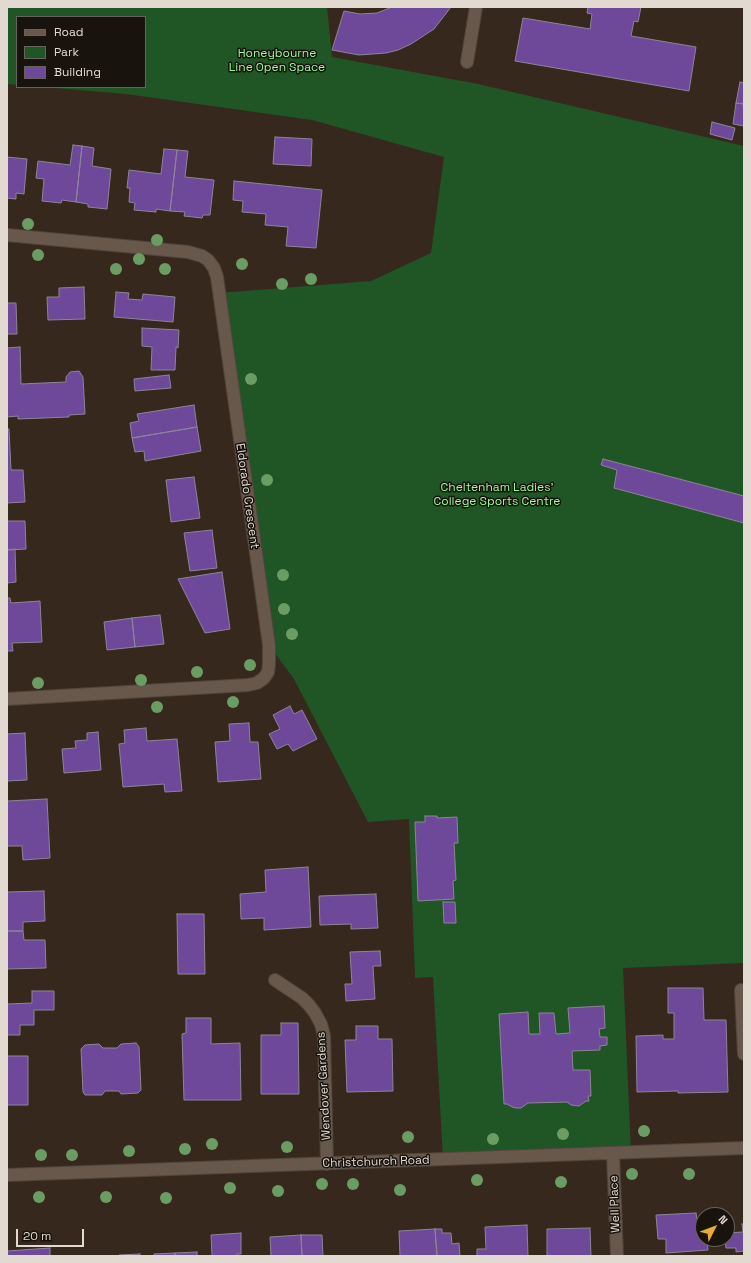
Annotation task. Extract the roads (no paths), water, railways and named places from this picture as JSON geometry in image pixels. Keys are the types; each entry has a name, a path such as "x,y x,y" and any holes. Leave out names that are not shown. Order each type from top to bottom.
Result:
{"street":[{"path":"467,62 476,7"},
{"name":"Eldorado Crescent","path":"7,235 188,252 202,256 208,260 214,268 217,277 268,645 269,664 268,672 264,678 257,683 7,699"},
{"name":"Wendover Gardens","path":"275,980 302,998 315,1013 321,1024 324,1036 327,1164"},
{"path":"741,990 744,1054"},
{"name":"Christchurch Road","path":"7,1175 744,1148"},
{"name":"Well Place","path":"613,1152 617,1256"}],"park label":[{"name":"Honeybourne Line Open Space","path":"277,61"},
{"name":"Cheltenham Ladies' College Sports Centre","path":"497,495"}]}
